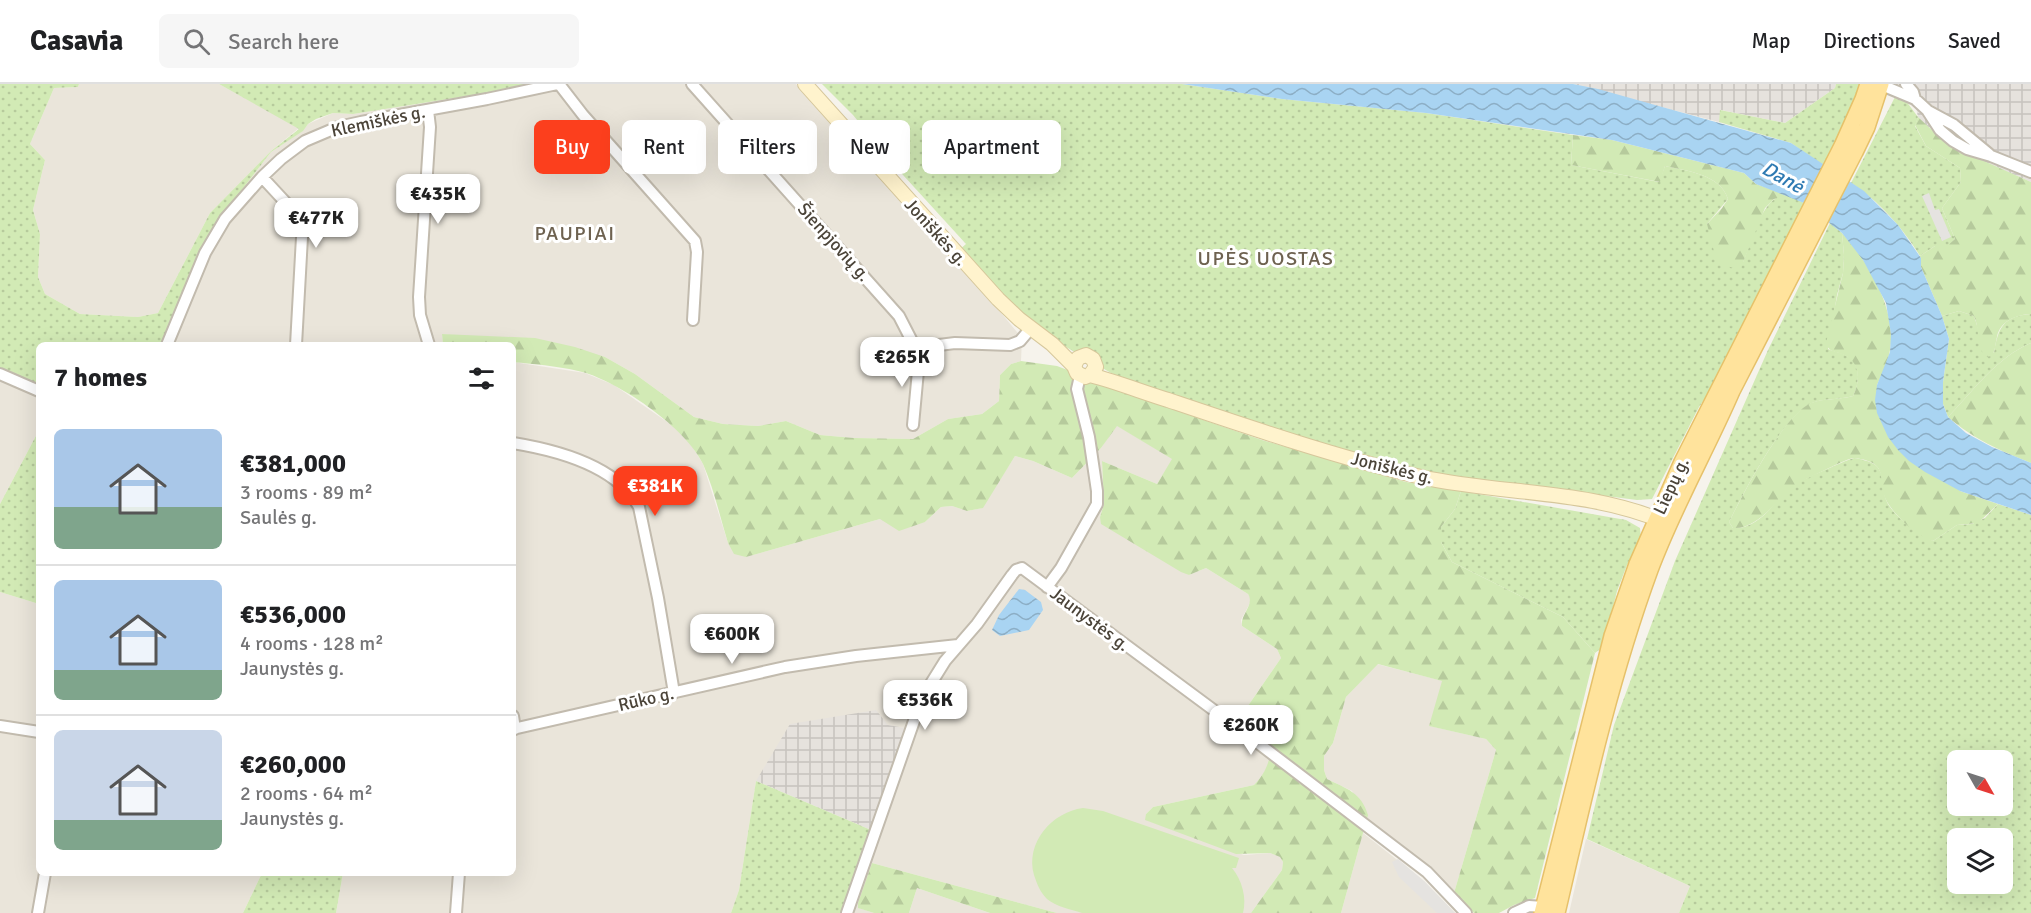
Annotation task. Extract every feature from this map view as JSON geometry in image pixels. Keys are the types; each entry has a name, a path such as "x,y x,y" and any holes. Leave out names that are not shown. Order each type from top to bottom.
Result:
{"main road":[{"name":"Joniškės g.","path":"805,84 998,299 1031,328 1084,368 1168,400 1310,446 1410,474 1456,483 1602,503 1662,521"},
{"name":"Liepų g.","path":"1547,911 1612,636 1637,564 1732,392 1804,236 1849,149 1868,84"},
{"name":"Liepų g.","path":"1849,149 1867,127 1880,84"}],"street":[{"name":"Klemiškės g.","path":"168,342 205,253 217,232 238,202 281,159 297,147 322,133 361,122 558,84"},
{"path":"558,84 695,241 697,252 693,320"},
{"name":"Šienpjovių g.","path":"692,84 894,310 910,334 919,360 913,425"},
{"path":"1880,84 1915,99 1927,110 1940,130 1953,141 1967,149 2031,172"},
{"path":"1906,84 1913,92 1915,99"},
{"path":"428,110 430,127 419,297 420,315 428,342"},
{"path":"262,177 300,218 302,237 296,342"},
{"path":"917,351 955,343 1010,345 1020,341 1031,328"},
{"path":"1047,587 1061,568 1097,504 1089,437 1077,389 1084,368"},
{"path":"0,374 36,390"},
{"path":"516,443 540,447 586,464 615,479 632,495 639,507 658,597 674,693"},
{"name":"Jaunystės g.","path":"851,912 922,698 958,645 1016,570 1022,568 1404,854 1427,872 1466,913"},
{"name":"Rūko g.","path":"516,729 785,667 856,656 958,645"},
{"path":"0,726 36,732"},
{"path":"38,913 44,876"},
{"path":"456,913 459,876"},
{"path":"1514,913 1529,906 1547,911"}],"shaded area":[{"path":"79,84 219,84 299,128 271,151 210,213 158,313 138,317 80,314 45,294 38,277 40,234 33,210 45,160 30,144 54,88 78,87"},
{"path":"532,84 796,84 829,121 829,174 877,174 1022,338 1021,361 1011,364 1000,375 999,401 982,414 948,419 913,439 854,438 820,435 786,421 758,426 723,424 694,417 635,374 605,357 516,344 516,342 499,342 442,334 443,342 163,342 189,277 224,213 271,152 302,131 308,124 333,113 353,114"},
{"path":"1573,84 1836,84 1835,88 1785,123 1721,110 1719,122"},
{"path":"1911,84 2031,84 2031,182 1971,156 1939,138 1918,117"},
{"path":"1929,193 1935,210 1939,209 1951,237 1942,241 1922,196"},
{"path":"516,362 585,373 614,385 673,426 690,443 703,464 728,543 746,557 880,519 925,522 941,507 952,506 967,511 982,508 1015,456 1033,461 1072,478 1101,448 1116,425 1173,459 1157,484 1102,461 1104,504 1100,517 1189,575 1206,568 1248,594 1250,603 1241,620 1242,626 1277,649 1281,658 1241,716 1240,721 1267,740 1272,747 1269,763 1262,777 1254,785 1153,807 1146,814 1146,820 1244,855 1270,853 1280,857 1283,862 1282,870 1251,913 1057,913 872,863 859,908 874,913 843,913 904,728 888,725 756,781 739,890 731,913 336,913 342,876 516,876"},
{"path":"0,380 36,396 36,436 0,504"},
{"path":"0,592 36,603 36,876 38,876 34,913 0,913"},
{"path":"1377,664 1443,681 1430,726 1486,739 1496,750 1454,893 1366,821 1352,791 1327,779 1324,770 1324,756 1333,743 1346,697"},
{"path":"876,710 888,725 905,728 871,830 756,781 790,724"},
{"path":"1363,833 1424,881 1455,913 1341,913"},
{"path":"1586,839 1690,886 1679,913 1569,913"},
{"path":"1398,859 1424,881 1455,913 1437,913 1399,877 1392,862"},
{"path":"49,876 261,876 243,913 43,913"},
{"path":"917,888 990,913 909,913"}],"green space":[{"path":"0,84 79,84 78,87 54,88 30,144 45,160 33,210 40,234 38,277 45,294 80,314 138,317 158,313 210,213 271,151 299,129 219,84 532,84 353,114 333,113 316,119 303,131 271,152 224,213 189,277 163,342 36,342 36,384 0,368"},
{"path":"822,84 1182,84 1282,99 1426,113 1573,135 1571,165 1659,182 1665,166 1702,175 1718,184 1728,199 1707,224 1743,262 1758,222 1770,203 1786,195 1804,203 1724,371 1699,407 1652,499 1637,500 1427,473 1253,423 1111,373 1066,347 1032,323 1014,308 959,250 966,244 902,174 910,174 910,120 857,120"},
{"path":"1836,84 1862,84 1838,144 1835,142 1823,166 1791,143 1719,122 1720,110 1785,123 1835,88"},
{"path":"1896,95 1906,101 1918,117 1915,126 1926,146 1960,168 1961,182 1942,208 1955,239 1947,247 1935,246 1920,256 1889,215 1851,183"},
{"path":"1918,117 1948,145 2031,182 2031,314 2014,317 2001,327 1995,350 1991,356 1986,357 1983,353 1974,316 1959,311 1942,316 1921,267 1920,256 1935,246 1947,246 1955,239 1942,208 1961,182 1960,168 1926,146 1915,125"},
{"path":"1573,135 1612,140 1744,173 1756,184 1787,195 1774,199 1765,208 1740,270 1717,263 1707,224 1728,199 1718,184 1702,175 1665,166 1660,182 1571,165"},
{"path":"1830,223 1842,233 1844,255 1843,273 1828,349 1852,359 1858,374 1855,391 1853,396 1812,403 1788,423 1765,456 1729,522 1733,528 1752,523 1761,518 1799,482 1854,458 1872,463 1877,467 1881,472 1884,492 1890,507 1910,526 1933,541 1957,525 1972,524 1985,518 1998,504 2031,515 2031,913 1679,913 1690,886 1587,839 1614,725 1675,561 1768,350"},
{"path":"1842,233 1870,272 1885,303 1889,319 1890,350 1877,385 1960,491 1998,504 1978,523 1957,525 1933,541 1919,534 1897,516 1884,495 1880,471 1874,464 1856,458 1799,483 1753,523 1733,528 1729,522 1765,456 1788,423 1811,403 1853,396 1855,391 1858,373 1854,363 1850,358 1831,350 1826,343 1843,273"},
{"path":"1959,311 1974,316 1979,332 1994,353 2003,325 2014,317 2031,314 2031,343 1996,366 1948,417 1943,404 1943,382 1949,339 1942,316"},
{"path":"442,334 535,338 575,347 605,357 635,374 694,417 723,424 758,426 786,421 820,435 854,438 913,439 948,419 982,414 999,401 1000,375 1011,364 1021,361 1057,366 1262,440 1406,482 1461,491 1455,509 1441,527 1441,542 1452,562 1563,617 1595,653 1535,898 1499,913 1474,913 1454,893 1496,750 1486,739 1429,726 1442,681 1378,664 1346,697 1333,743 1324,756 1324,770 1327,779 1357,796 1368,815 1341,913 1251,913 1282,870 1283,862 1280,857 1270,853 1236,854 1145,820 1146,814 1153,807 1254,785 1258,781 1266,768 1272,747 1267,740 1240,721 1241,716 1281,658 1277,649 1242,626 1243,617 1250,602 1248,594 1206,568 1189,575 1181,572 1101,524 1100,517 1104,504 1102,461 1157,484 1172,459 1117,426 1101,448 1072,478 1033,461 1015,456 983,508 967,511 952,506 941,507 925,522 899,531 880,519 746,557 734,554 728,543 710,483 695,450 683,436 652,410 618,387 586,373 560,367 516,362 516,342 443,342"},
{"path":"2031,343 2031,463 1988,444 1948,417 1996,366"},
{"path":"36,436 36,603 0,592 0,504"},
{"path":"1461,491 1626,520 1640,528 1641,539 1627,565 1617,591 1603,647 1595,653 1563,617 1452,562 1441,542 1441,527 1455,509"},
{"path":"756,781 871,830 843,913 731,913 739,890"},
{"path":"1083,808 1103,811 1239,858 1236,868 1232,868 1243,889 1243,913 1082,913 1051,902 1042,894 1034,875 1032,863 1037,841 1044,831 1061,816"},
{"path":"872,863 1057,913 990,913 917,888 909,913 874,913 858,908"},
{"path":"261,876 342,876 336,913 243,913"}],"water":[{"name":"Danė","path":"1182,84 1573,84 1791,143 1864,191 1898,225 1921,258 1921,267 1942,316 1949,339 1943,382 1943,404 1948,417 1966,433 1992,447 2031,463 2031,515 1960,491 1925,472 1909,461 1888,437 1877,413 1875,400 1877,385 1890,352 1891,334 1886,303 1863,260 1842,233 1804,203 1756,184 1744,173 1612,140 1426,113 1282,99"},
{"path":"1019,589 1025,590 1041,602 1043,610 1029,630 1000,636 992,630 999,615"}],"district":[{"name":"PAUPIAI","path":"575,233"},
{"name":"UPĖS UOSTAS","path":"1266,258"}]}
